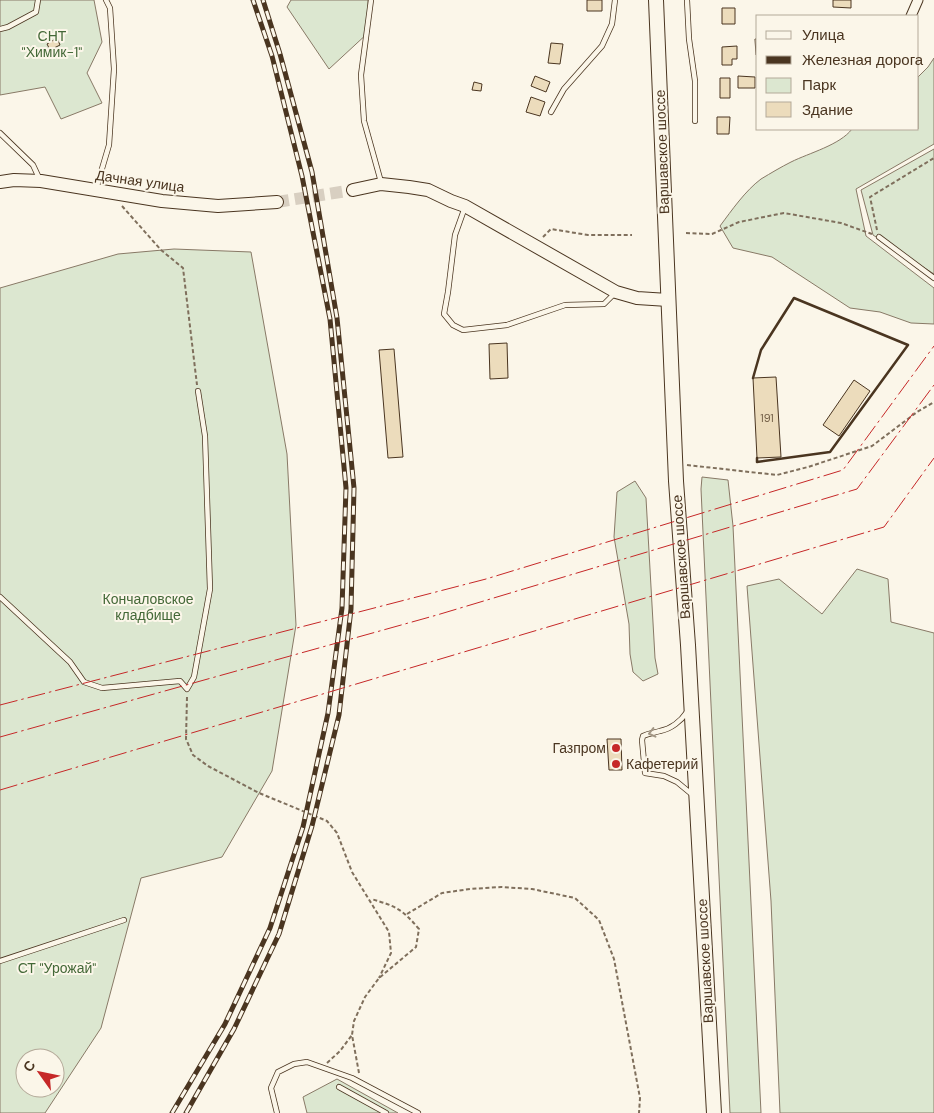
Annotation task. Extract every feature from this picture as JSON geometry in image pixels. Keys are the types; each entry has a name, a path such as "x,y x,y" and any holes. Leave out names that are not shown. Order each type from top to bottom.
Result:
{"main road":[{"name":"Варшавское шоссе","path":"656,0 675,464 714,1113"}],"street":[{"path":"911,15 918,0"},
{"name":"Дачная улица","path":"0,182 14,180 41,181 162,201 218,206 277,202"},
{"path":"353,190 382,184 428,190 465,206 616,292 637,298 668,300"}],"lane":[{"path":"0,29 8,27 36,12 38,0"},
{"path":"95,190 109,145 114,69 110,8 106,0"},
{"path":"371,0 361,75 363,112 382,184"},
{"path":"552,112 564,90 602,46 612,24 615,0"},
{"path":"687,0 689,40 695,81 695,121"},
{"path":"0,133 33,165 41,181"},
{"path":"465,206 455,235 444,314 453,325 463,330 507,325 565,305 604,304 616,292"},
{"path":"879,237 934,278"},
{"path":"0,597 70,662 84,682 102,688 180,681 187,689 194,677 210,589 205,436 198,391"},
{"path":"691,707 683,718 674,725 662,731 648,733 643,736 643,768 645,773 664,776 676,782 696,798"},
{"path":"0,961 124,920"},
{"path":"277,1113 271,1088 278,1072 294,1064 307,1062 361,1082 418,1113"},
{"path":"339,1087 386,1113"}],"path":[{"path":"879,237 870,196 934,158"},
{"path":"111,193 161,250 183,268 198,391"},
{"path":"686,233 712,234 739,222 784,213 841,223 879,237"},
{"path":"535,245 551,230 588,236 632,236"},
{"path":"675,464 777,475 872,446 934,402"},
{"path":"187,689 186,739 193,755 208,766 260,794 327,821 337,833 352,872 370,898 389,932 391,953 379,978"},
{"path":"407,914 442,893 470,889 501,887 532,889 575,898 599,920 614,959 640,1098 639,1113"},
{"path":"361,1082 352,1035 354,1021 365,996 379,978 416,946 419,929 407,914 395,906 370,898"},
{"path":"326,1063 340,1051 352,1035"}],"green space":[{"name":"СНТ \"Химик-1\"","path":"0,0 94,0 102,42 87,73 102,103 61,119 45,87 0,95"},
{"path":"291,0 368,0 369,32 329,69 287,7"},
{"path":"934,58 934,144 856,189 866,236 934,288 934,324 911,323 880,312 850,308 772,257 733,248 720,226 744,195 761,179 791,162 840,140 851,130 919,130 919,76"},
{"path":"934,149 934,274 873,235 861,190"},
{"name":"Кончаловское кладбище","path":"174,249 251,252 287,454 296,625 272,771 222,857 141,878 101,1028 65,1083 65,1048 15,1048 15,1098 55,1098 45,1113 0,1113 0,288 118,254"},
{"path":"702,477 728,480 733,526 761,1113 730,1113 701,489"},
{"path":"635,481 646,498 655,658 658,674 643,681 633,672 629,624 614,537 617,492"},
{"path":"857,569 888,579 891,622 934,633 934,1113 780,1113 771,901 747,586 779,579 822,614"},
{"path":"337,1079 398,1113 307,1113 303,1097"}],"building":[{"path":"587,0 602,0 602,11 587,11"},
{"path":"833,0 851,0 851,8 833,7"},
{"path":"722,8 735,8 735,24 722,24"},
{"path":"57,38 60,45 50,50 47,44"},
{"path":"551,43 563,44 560,64 548,63"},
{"path":"737,46 737,59 732,59 732,65 722,65 722,47"},
{"path":"535,76 550,82 546,92 531,86"},
{"path":"738,76 755,77 755,88 738,88"},
{"path":"720,78 730,78 730,98 720,98"},
{"path":"474,82 482,84 481,91 472,90"},
{"path":"531,97 545,102 540,116 526,112"},
{"path":"717,117 730,117 729,134 717,134"},
{"path":"507,343 508,378 490,379 489,344"},
{"path":"394,349 403,457 388,458 379,350"},
{"path":"776,377 781,457 757,458 753,378"},
{"path":"854,380 870,391 839,436 823,425"},
{"path":"607,739 621,739 622,770 609,770"}],"tunnel":[{"path":"277,202 353,190"}],"railway":[{"path":"172,1113 225,1024 270,928 303,827 328,713 342,608 346,488 330,319 302,176 272,56 253,0"},
{"path":"186,1113 234,1029 279,934 312,826 339,715 351,609 354,488 337,318 312,172 280,54 263,0"}],"wall":[{"path":"753,378 761,350 794,298 908,345 830,452 757,462 757,458"}],"power":[{"path":"0,705 486,579 843,470 934,346"},
{"path":"0,737 437,615 857,489 934,385"},
{"path":"0,790 884,527 934,458"}],"place":[{"name":"Газпром","path":"616,748"},
{"name":"Кафетерий","path":"616,764"}],"park label":[{"name":"СТ \"Урожай\"","path":"57,968"}]}
